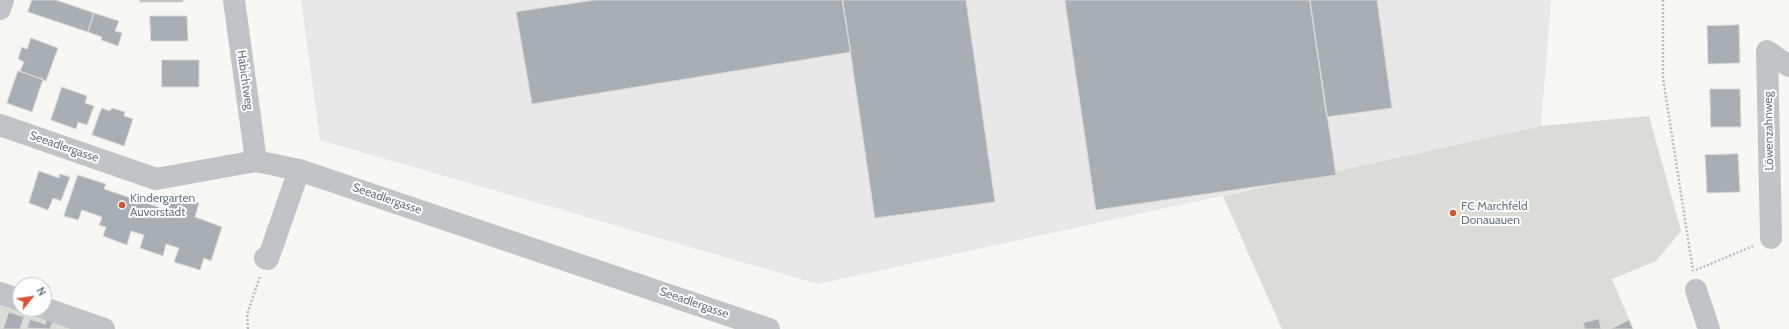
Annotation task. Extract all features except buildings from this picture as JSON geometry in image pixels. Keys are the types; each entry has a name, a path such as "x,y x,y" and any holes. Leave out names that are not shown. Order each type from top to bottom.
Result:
{"street":[{"path":"0,9 3,0"},
{"name":"Habichtweg","path":"234,0 256,161"},
{"name":"Löwenzahnweg","path":"1771,238 1767,51 1789,66"},
{"name":"Seeadlergasse","path":"0,125 156,179 256,161 299,170 769,329"},
{"path":"265,258 268,259 299,170"},
{"path":"1695,280 1709,329"},
{"path":"0,293 12,297"},
{"path":"52,311 104,329"}],"path":[{"path":"1663,0 1663,78 1695,280 1771,238"}],"shaded area":[{"path":"301,0 1551,0 1541,126 818,284 320,140"},
{"name":"FC Marchfeld Donauauen","path":"1649,116 1681,231 1656,261 1612,279 1633,329 1282,329 1223,196 1541,126"},
{"path":"0,301 12,305 12,317 46,317 81,329 0,329"}],"place":[{"name":"Kindergarten Auvorstadt","path":"122,205"},
{"name":"FC Marchfeld Donauauen","path":"1453,213"}]}
